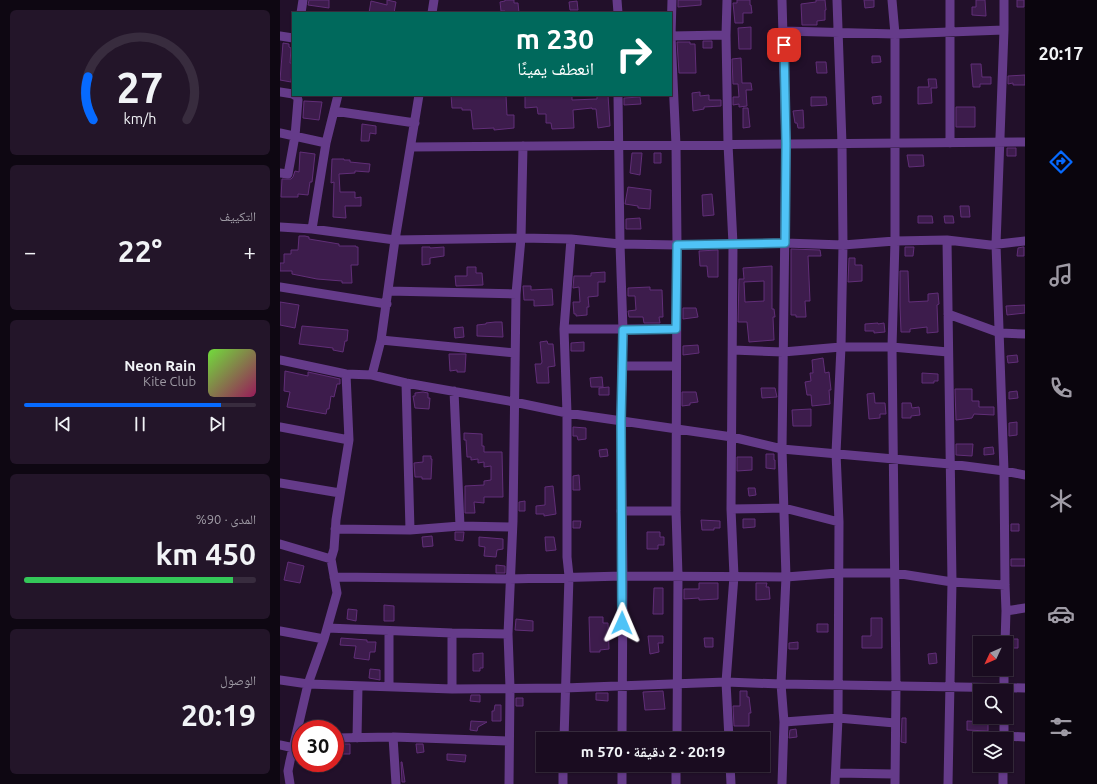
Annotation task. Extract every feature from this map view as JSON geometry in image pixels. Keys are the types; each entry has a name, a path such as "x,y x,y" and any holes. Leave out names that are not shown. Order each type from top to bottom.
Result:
{"street":[{"path":"301,12 303,0"},
{"path":"432,12 434,0"},
{"path":"617,0 618,12"},
{"path":"672,0 672,12"},
{"path":"727,0 726,36 728,144 733,244 731,509 734,576 726,682 729,732"},
{"path":"782,0 786,144 782,449 786,576 781,684 784,722 782,784"},
{"path":"835,784 838,718 839,522 836,453 841,347 843,245 842,144 837,0"},
{"path":"892,0 895,34 895,241 892,347 896,686 894,722 895,784"},
{"path":"950,0 950,143"},
{"path":"1004,0 996,244 1004,471 1005,636"},
{"path":"783,31 895,34 1004,30"},
{"path":"280,36 292,38"},
{"path":"672,36 726,36"},
{"path":"672,58 676,145 677,245 676,511 678,576 676,732"},
{"path":"280,92 292,95"},
{"path":"280,173 288,174 295,136 297,96"},
{"path":"312,229 326,143 338,96"},
{"path":"372,375 381,340 395,240 419,96"},
{"path":"618,96 623,330 621,421 622,732"},
{"path":"334,111 415,123"},
{"path":"280,133 326,143"},
{"path":"411,147 1025,142"},
{"path":"509,784 508,741 510,688 508,634 513,521 516,294 521,238 523,146"},
{"path":"280,227 312,229 395,240 521,238 620,244 677,245 785,243 843,245 895,241 947,240 990,245 1025,241"},
{"path":"564,732 564,688 569,576 567,557 567,413 564,329 571,240"},
{"path":"947,240 952,582 948,784"},
{"path":"280,287 387,304"},
{"path":"388,291 516,294"},
{"path":"948,314 1000,332 1025,334"},
{"path":"564,329 676,329"},
{"path":"381,340 515,353"},
{"path":"733,350 783,352 841,347 892,347 948,352"},
{"path":"280,360 346,374 372,375 406,383 567,413 732,437 782,449 950,464 1025,475"},
{"path":"622,366 676,366"},
{"path":"302,720 308,684 324,639 337,593 331,559 334,549 335,529 349,440 346,374"},
{"path":"406,383 410,530"},
{"path":"454,391 460,526"},
{"path":"280,427 349,440"},
{"path":"280,483 340,493"},
{"path":"731,509 784,508 839,522"},
{"path":"621,511 676,511"},
{"path":"335,529 410,530 460,526 512,527"},
{"path":"280,544 331,559"},
{"path":"334,577 510,579 569,576 786,576 895,573 952,582 1005,585"},
{"path":"1006,611 1025,608"},
{"path":"327,628 452,634 508,634"},
{"path":"280,631 324,639"},
{"path":"389,631 389,686"},
{"path":"452,634 452,688"},
{"path":"280,680 308,684 452,688 564,688 726,682 973,688"},
{"path":"357,738 358,686"},
{"path":"1013,689 1025,688"},
{"path":"784,722 838,718 894,722"},
{"path":"344,738 393,737 508,741"},
{"path":"393,737 396,784"},
{"path":"1013,738 1025,737"},
{"path":"280,745 292,748"},
{"path":"290,784 288,772 292,756"},
{"path":"563,772 563,784"},
{"path":"622,772 622,784"},
{"path":"676,772 676,784"},
{"path":"730,772 731,784"},
{"path":"1003,772 1003,784"},
{"path":"836,773 894,774"}],"building":[{"path":"309,0 329,0 329,8 308,5"},
{"path":"387,0 396,2 394,12 369,12 371,1 387,5"},
{"path":"514,0 514,3 518,3 519,12 501,11 500,2"},
{"path":"678,0 701,0 701,5 678,7"},
{"path":"737,0 750,0 752,13 743,13 743,23 735,23 733,3 737,3"},
{"path":"816,0 825,0 825,20 817,21 817,25 802,25 801,4 816,2"},
{"path":"864,0 874,0 874,7 865,8"},
{"path":"976,0 985,0 986,16 972,15 972,7 976,7"},
{"path":"1017,0 1024,0 1024,7 1017,7"},
{"path":"577,1 578,10 570,10 569,2"},
{"path":"751,27 751,49 739,49 738,28"},
{"path":"703,41 712,41 712,48 703,48"},
{"path":"677,42 690,42 690,44 695,44 696,73 679,73"},
{"path":"283,43 289,44 289,47 291,48 290,63 292,63 292,72 291,82 280,80"},
{"path":"872,56 880,56 881,62 872,63"},
{"path":"741,58 742,83 751,83 752,90 746,90 747,106 739,107 739,104 733,105 733,97 739,97 738,84 733,84 732,59"},
{"path":"816,62 826,62 827,73 817,73"},
{"path":"971,64 981,64 982,77 991,77 991,84 980,84 980,87 973,87"},
{"path":"1025,75 1025,85 1013,85 1013,83 1008,84 1008,76"},
{"path":"928,79 936,79 937,88 931,88 932,103 918,104 918,87 929,87"},
{"path":"700,92 700,96 709,95 709,100 721,100 721,106 704,107 704,109 693,111 692,93"},
{"path":"451,96 506,96 507,115 514,115 514,128 494,130 494,128 473,129 471,110 452,108"},
{"path":"525,96 572,96 572,100 597,99 597,96 608,96 610,126 598,128 596,109 592,108 573,110 574,128 552,129 551,123 546,123 546,114 538,114 537,107 525,108"},
{"path":"881,96 881,103 873,104 872,97"},
{"path":"640,97 641,104 624,105 624,98"},
{"path":"811,97 826,97 827,105 811,106"},
{"path":"304,101 322,102 319,120 303,118"},
{"path":"956,107 975,107 975,127 956,127"},
{"path":"743,108 748,108 750,127 743,128"},
{"path":"803,110 804,128 798,128 797,123 795,123 793,111"},
{"path":"362,124 376,126 376,134 370,133 369,141 361,141"},
{"path":"1007,148 1016,148 1016,156 1007,156"},
{"path":"300,152 315,154 312,182 310,182 308,195 298,194 298,197 281,197 282,179 291,179 295,171 299,172"},
{"path":"632,153 642,153 640,175 630,173"},
{"path":"654,153 661,153 661,163 654,163"},
{"path":"907,155 923,155 924,166 909,167"},
{"path":"332,159 344,159 350,160 350,162 370,164 369,172 355,171 355,173 339,174 340,192 355,192 355,198 361,197 361,206 345,206 346,218 333,217 334,182 331,183"},
{"path":"628,187 651,190 650,209 638,208 638,206 625,204"},
{"path":"712,194 714,215 703,216 702,195"},
{"path":"960,206 969,206 970,217 961,217"},
{"path":"918,216 932,216 933,223 918,223"},
{"path":"944,216 953,216 954,223 945,223"},
{"path":"640,218 641,229 626,229 626,219"},
{"path":"299,236 339,244 339,246 358,247 358,265 351,265 352,283 342,283 342,281 317,279 292,274 292,271 280,271 280,263 284,263 284,254 291,254 291,250 298,250"},
{"path":"422,247 444,247 444,256 430,258 430,264 422,265"},
{"path":"905,247 914,247 913,256 905,256"},
{"path":"1024,247 1024,256 1017,256 1018,248"},
{"path":"791,249 820,250 821,256 808,256 810,301 805,301 806,317 796,317 796,315 791,315"},
{"path":"718,250 718,277 708,277 707,266 700,266 699,251"},
{"path":"849,258 855,258 855,265 862,265 862,281 848,282"},
{"path":"772,266 772,309 774,309 775,317 773,317 774,340 749,342 747,322 738,322 739,279 744,279 743,268","holes":["764,281 764,301 745,302 744,282"]},
{"path":"467,267 476,267 476,273 482,273 483,285 456,286 455,276 467,276"},
{"path":"900,271 908,271 909,302 928,301 928,294 938,293 938,332 927,333 927,327 910,329 910,332 901,332"},
{"path":"605,272 605,282 598,282 598,296 588,297 589,307 587,307 587,315 576,316 576,314 574,314 573,302 580,302 579,287 573,288 574,276 591,276 591,273"},
{"path":"523,286 531,286 531,290 552,289 553,305 534,306 534,300 524,300"},
{"path":"650,287 650,290 662,290 663,317 659,317 660,323 644,323 643,317 629,317 628,311 636,310 635,296 628,296 628,288"},
{"path":"280,302 299,305 295,328 280,325"},
{"path":"1025,305 1025,313 1007,315 1006,306"},
{"path":"683,308 696,308 698,317 683,319"},
{"path":"502,322 503,337 477,336 477,325"},
{"path":"884,323 885,332 874,333 874,331 865,331 865,324"},
{"path":"302,326 348,330 347,341 345,341 343,352 333,350 333,348 299,344"},
{"path":"463,327 464,337 455,338 454,328"},
{"path":"547,341 548,344 553,344 555,366 548,367 549,383 537,383 535,364 541,364 542,362 540,342"},
{"path":"584,342 584,351 571,351 571,343"},
{"path":"698,345 699,353 683,355 683,346"},
{"path":"449,354 466,354 465,372 457,372 457,370 450,371"},
{"path":"1017,355 1018,362 1008,363 1007,356"},
{"path":"823,358 825,373 829,372 831,390 829,390 830,404 812,406 811,395 807,395 805,382 811,381 810,373 813,373 812,360"},
{"path":"285,371 308,376 308,372 340,379 340,384 337,384 334,397 331,396 329,409 327,409 326,414 287,407 290,392 284,391"},
{"path":"922,373 938,374 938,381 934,381 934,383 922,383"},
{"path":"602,377 603,387 591,387 590,378"},
{"path":"609,387 609,395 599,395 599,388"},
{"path":"761,388 775,388 777,397 762,398"},
{"path":"955,389 972,389 972,401 979,401 979,407 994,407 994,415 974,414 972,418 956,420"},
{"path":"1017,391 1018,398 1009,399 1009,392"},
{"path":"682,392 696,392 698,402 682,406"},
{"path":"415,393 428,393 428,398 430,398 429,409 415,408 413,396 415,396"},
{"path":"874,393 875,403 885,403 886,414 880,414 880,418 869,419 867,394"},
{"path":"902,403 911,403 912,408 919,407 920,415 911,416 911,418 902,418"},
{"path":"811,409 811,426 793,426 792,410"},
{"path":"1017,422 1017,435 1009,436 1009,423"},
{"path":"573,427 586,428 586,439 578,440 577,436 573,436"},
{"path":"464,433 482,434 482,446 484,446 484,452 502,452 503,497 484,497 484,503 474,502 475,513 465,513 465,486 484,485 484,481 491,480 491,466 484,467 484,462 478,463 478,459 471,460 471,457 467,457"},
{"path":"956,444 973,444 972,456 956,455"},
{"path":"993,447 994,454 984,455 984,448"},
{"path":"607,449 608,456 600,457 599,450"},
{"path":"766,454 774,454 775,469 766,468"},
{"path":"423,456 431,456 431,479 415,477 414,463 423,462"},
{"path":"737,457 752,457 752,470 737,471"},
{"path":"579,475 580,490 573,490 573,476"},
{"path":"553,486 556,514 544,516 544,514 536,514 536,506 545,505 545,487"},
{"path":"748,488 755,488 756,495 749,496"},
{"path":"525,501 525,511 519,511 519,502"},
{"path":"743,519 755,519 755,527 743,528"},
{"path":"701,520 720,521 720,528 714,528 714,530 702,530"},
{"path":"573,521 581,521 580,528 573,528"},
{"path":"1011,524 1019,524 1019,531 1011,531"},
{"path":"455,532 464,532 463,541 455,540"},
{"path":"647,532 660,532 660,537 664,537 664,545 658,545 658,549 647,549"},
{"path":"432,536 433,546 423,547 422,537"},
{"path":"479,537 503,539 503,549 497,550 496,557 484,556 485,547 479,546"},
{"path":"545,537 554,537 556,550 546,551"},
{"path":"1011,559 1025,559 1025,566 1011,566"},
{"path":"288,562 304,566 300,583 284,580"},
{"path":"496,565 505,566 505,573 496,573"},
{"path":"699,583 718,583 718,599 684,599 684,589 699,589"},
{"path":"756,583 767,583 766,587 769,587 770,599 756,600"},
{"path":"654,588 663,588 663,614 653,614"},
{"path":"384,605 394,606 394,621 384,621"},
{"path":"348,609 357,610 356,621 347,619"},
{"path":"589,617 603,617 603,623 608,623 609,649 600,650 600,652 590,652"},
{"path":"871,618 882,618 882,648 862,648 862,636 871,636"},
{"path":"516,619 533,621 533,631 515,630"},
{"path":"817,624 828,624 828,632 817,632"},
{"path":"648,636 663,636 663,643 658,643 659,652 650,654"},
{"path":"341,638 376,642 375,652 370,652 369,660 354,658 356,646 340,645"},
{"path":"704,638 713,638 713,647 705,647"},
{"path":"1013,639 1018,639 1018,648 1013,648"},
{"path":"798,642 798,649 789,649 789,643"},
{"path":"483,653 483,668 480,668 480,671 473,671 473,654"},
{"path":"936,653 937,663 929,664 928,654"},
{"path":"370,669 380,670 380,680 369,678"},
{"path":"663,691 665,709 645,710 643,692"},
{"path":"740,691 747,691 747,697 749,697 751,713 749,713 749,726 734,726 733,706 740,706"},
{"path":"596,693 608,693 608,701 596,700"},
{"path":"471,695 480,695 480,702 470,701"},
{"path":"516,698 523,698 523,706 516,706"},
{"path":"495,705 501,705 501,721 492,721 492,711 494,711"},
{"path":"902,718 906,718 906,743 901,742"},
{"path":"471,721 487,722 478,727 477,731 470,730"},
{"path":"967,721 973,721 973,724 988,724 988,731 967,730"},
{"path":"796,729 797,737 789,738 790,730"},
{"path":"344,744 350,744 350,754 344,754"},
{"path":"416,744 423,744 424,752 417,753"},
{"path":"447,754 466,755 465,762 447,760"},
{"path":"402,762 405,782 402,782"}],"route":[{"path":"622,623 621,421 623,330 676,329 677,245 785,243 786,144 784,45"}]}
